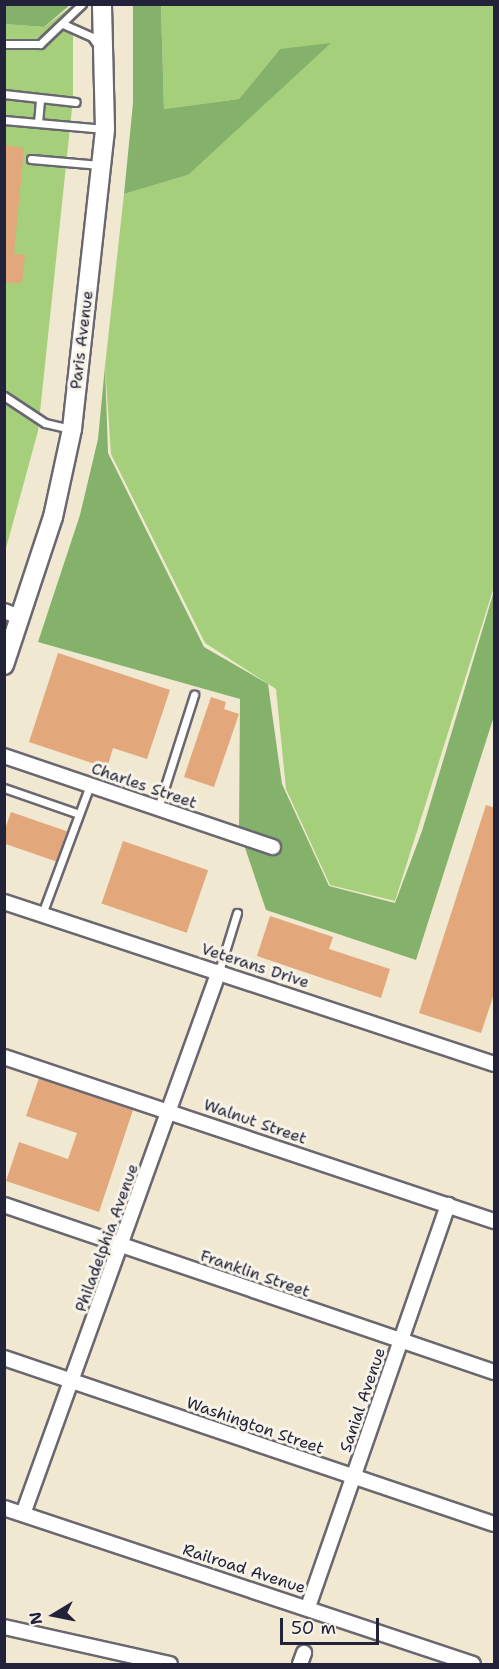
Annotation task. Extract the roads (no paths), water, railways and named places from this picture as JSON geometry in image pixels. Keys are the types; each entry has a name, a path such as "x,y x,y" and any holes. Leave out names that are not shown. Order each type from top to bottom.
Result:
{"street":[{"name":"Paris Avenue","path":"4,665 12,614 65,474 72,429 105,129 102,4"},
{"name":"Charles Street","path":"4,756 273,847"},
{"name":"Veterans Drive","path":"4,902 219,971 495,1064"},
{"name":"Philadelphia Avenue","path":"23,1514 74,1380 219,971"},
{"name":"Walnut Street","path":"4,1057 495,1221"},
{"name":"Franklin Street","path":"4,1205 495,1372"},
{"name":"Sanial Avenue","path":"308,1606 448,1205"},
{"name":"Washington Street","path":"4,1358 74,1380 353,1478 495,1524"},
{"name":"Railroad Avenue","path":"4,1508 308,1606 472,1665"},
{"path":"4,1627 170,1665"}],"lane":[{"path":"4,45 35,46 63,24 82,4"},
{"path":"63,24 92,37 105,58"},
{"path":"4,94 76,102"},
{"path":"38,123 40,98"},
{"path":"4,120 105,129"},
{"path":"30,159 101,169"},
{"path":"4,396 45,423 72,429"},
{"path":"158,808 194,695"},
{"path":"42,914 90,785"},
{"path":"4,788 79,814"},
{"path":"219,971 237,913"}]}
